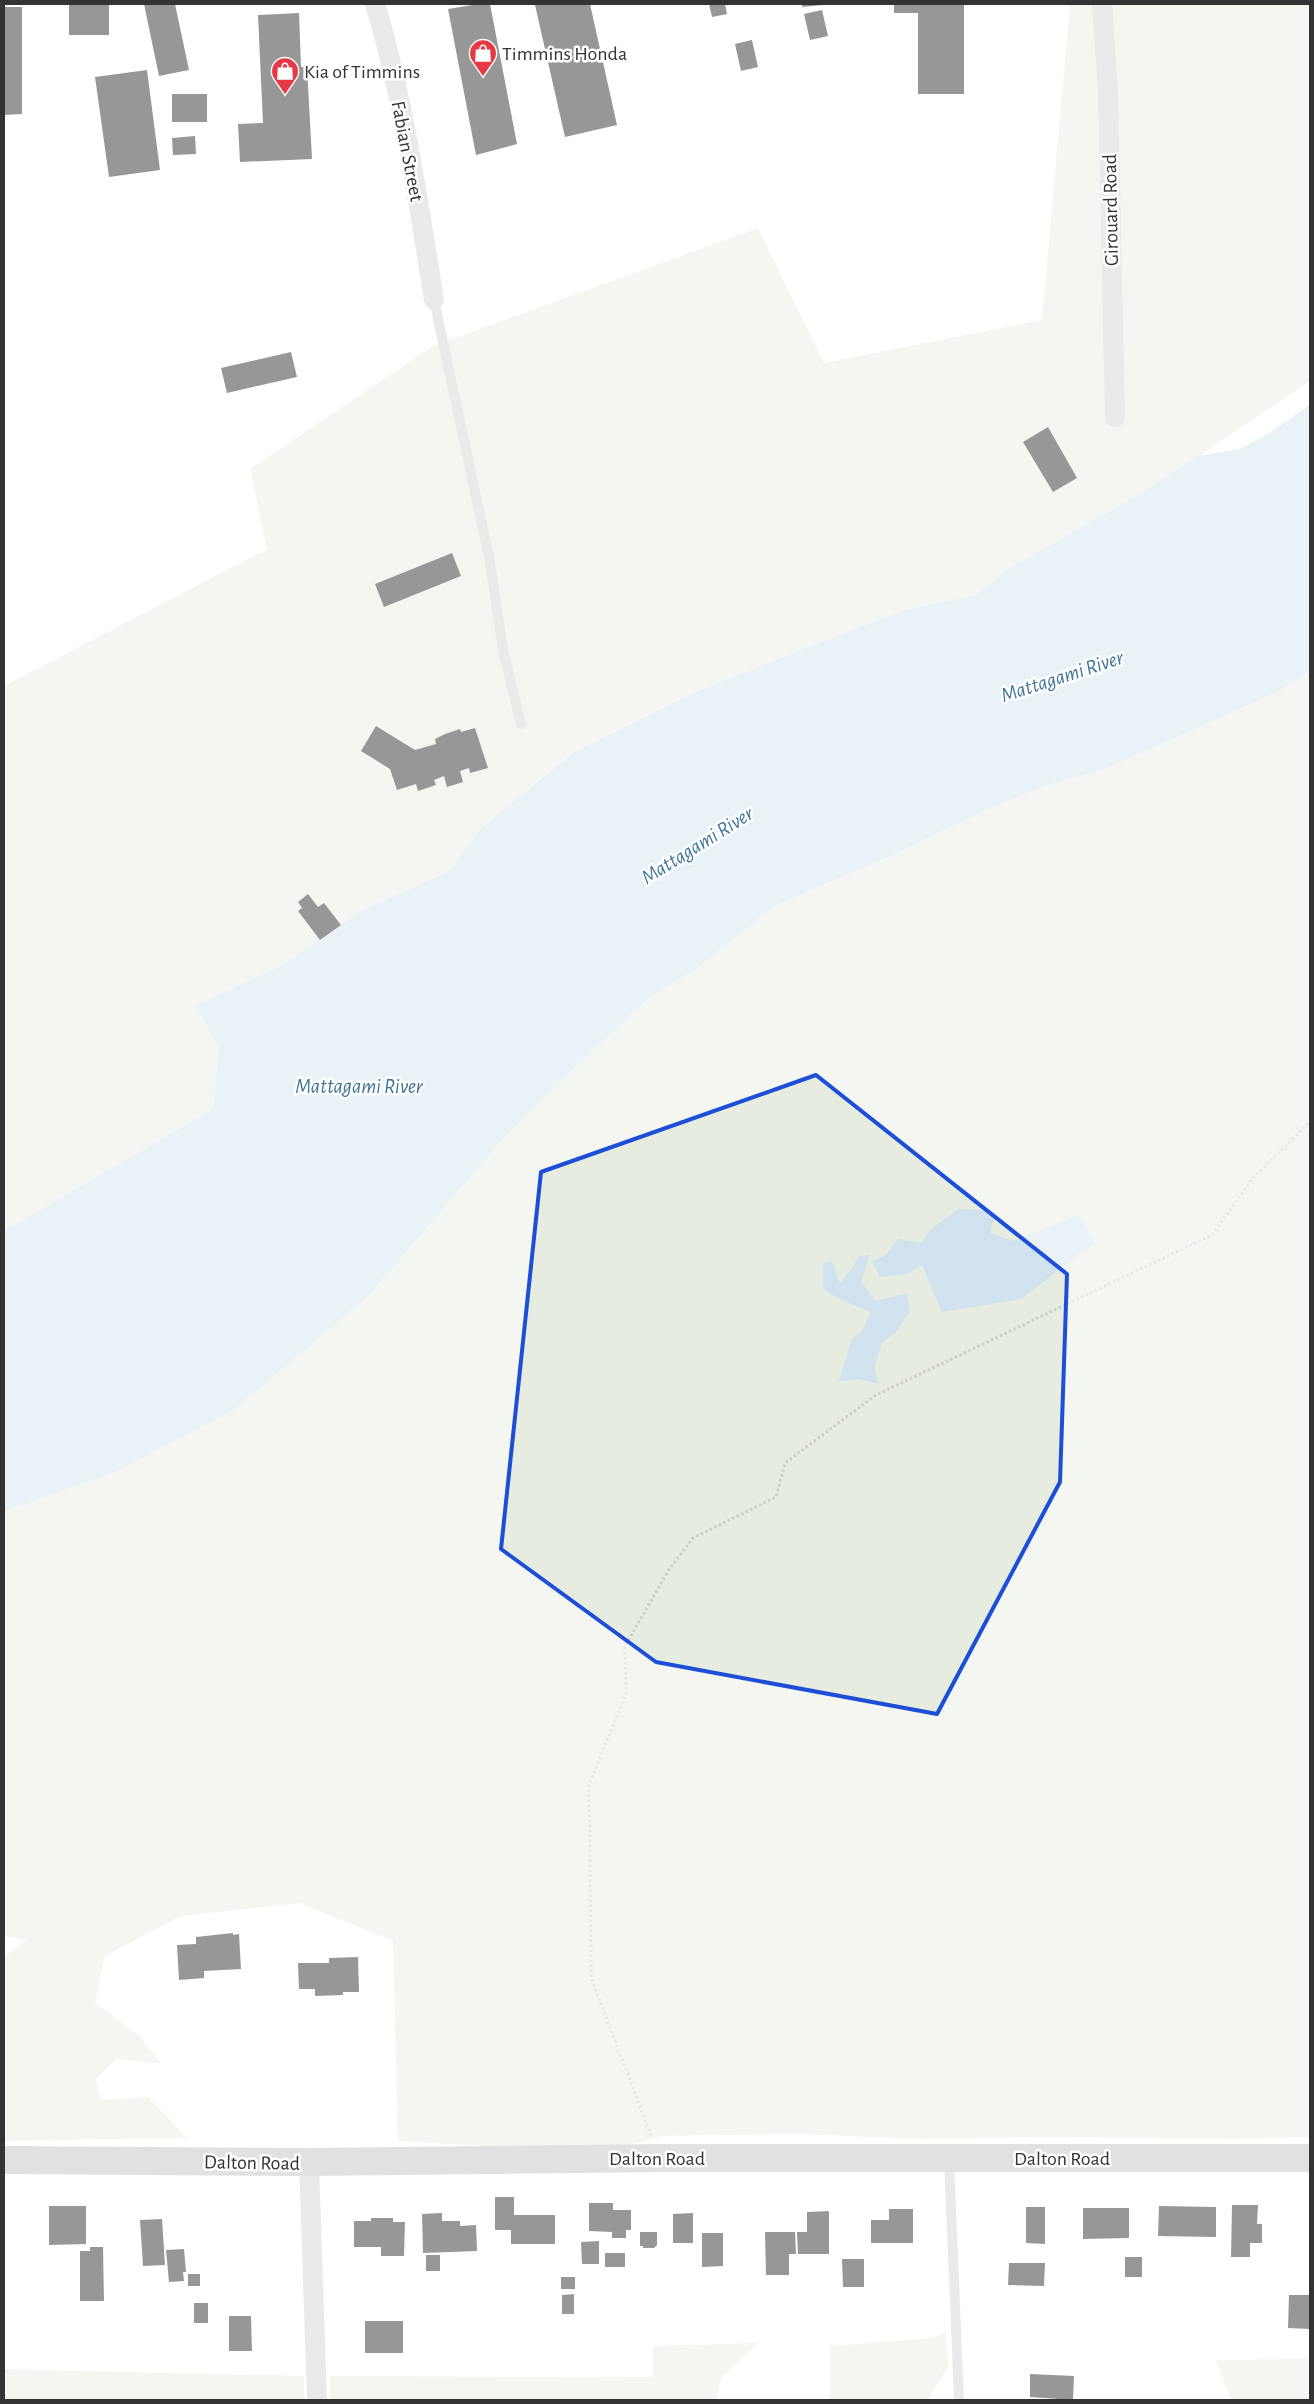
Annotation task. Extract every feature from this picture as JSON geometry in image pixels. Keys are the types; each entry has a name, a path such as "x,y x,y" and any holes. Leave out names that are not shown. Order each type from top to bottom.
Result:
{"street":[{"name":"Fabian Street","path":"375,4 384,35 410,155 434,300"},
{"name":"Girouard Road","path":"1102,4 1108,91 1115,417"},
{"name":"Dalton Road","path":"4,2160 309,2162 659,2158 1310,2158"},
{"path":"309,2162 317,2400"}],"lane":[{"path":"434,300 478,506 504,650 522,724"},
{"path":"949,2158 959,2400"}],"path":[{"path":"659,2158 591,1977 588,1787 626,1694 625,1646 668,1571 693,1538 776,1497 785,1463 876,1395 1212,1235 1253,1178 1310,1122"}],"highlighted area":[{"path":"816,1075 1067,1274 1060,1482 937,1714 656,1662 501,1549 541,1172"}],"shaded area":[{"path":"1070,4 1310,4 1310,381 1151,488 1010,568 976,595 905,610 862,626 691,694 572,752 479,830 451,870 359,912 284,964 195,1006 219,1045 213,1109 4,1231 4,686 267,549 250,469 433,346 758,228 824,363 1042,320"},
{"path":"1310,671 1310,2137 1235,2139 1050,2137 920,2139 797,2134 662,2136 601,2153 398,2141 393,1941 299,1903 181,1916 105,1956 95,2003 140,2036 161,2064 116,2059 96,2079 100,2100 148,2097 187,2138 4,2141 4,1957 26,1940 4,1936 4,1511 495,1147 598,1045 649,998 695,970 776,905 875,863 991,808 1050,784 1103,770 1280,691"},
{"path":"945,2332 949,2365 928,2400 830,2400 830,2346 932,2338"},
{"path":"758,2343 721,2378 716,2400 330,2400 330,2376 653,2377 653,2346"},
{"path":"1310,2359 1310,2400 1231,2400 1216,2360"},
{"path":"4,2369 304,2376 304,2400 4,2400"}],"water":[{"name":"Mattagami River","path":"1310,404 1310,671 1280,691 1103,770 1050,784 991,808 875,863 776,905 695,970 649,998 598,1045 495,1147 367,1297 233,1410 115,1472 4,1511 4,1231 213,1109 219,1046 195,1006 284,964 359,912 451,870 479,830 573,752 691,694 862,626 905,610 976,595 1010,568 1138,495 1198,456 1239,449 1270,433"},
{"path":"959,1209 983,1210 994,1219 990,1233 1013,1241 1079,1215 1094,1243 1021,1299 942,1312 922,1265 907,1274 880,1277 872,1261 886,1255 898,1239 922,1243 931,1229"},
{"path":"870,1255 861,1282 876,1301 907,1293 910,1311 897,1331 882,1343 874,1368 879,1384 859,1379 839,1381 852,1340 862,1331 871,1312 839,1299 823,1289 823,1264 832,1261 840,1284 860,1256"}],"building":[{"path":"69,4 109,4 109,35 69,35"},
{"path":"144,4 175,4 189,70 159,76"},
{"name":"Timmins Honda","path":"490,4 517,144 476,155 448,9"},
{"path":"590,4 617,125 565,137 535,5"},
{"path":"709,4 725,4 727,14 712,17"},
{"path":"802,4 823,4 823,5 802,7"},
{"path":"894,4 964,4 964,94 918,94 918,13 894,13"},
{"path":"4,7 22,7 22,114 4,115"},
{"path":"822,10 828,36 810,40 804,14"},
{"name":"Kia of Timmins","path":"299,13 301,67 307,67 312,159 240,162 238,124 263,123 258,15"},
{"path":"752,40 758,67 741,71 735,44"},
{"path":"147,70 160,170 109,177 95,77"},
{"path":"172,94 207,94 207,122 172,122"},
{"path":"195,136 196,154 173,155 172,138"},
{"path":"291,352 297,377 227,393 221,368"},
{"path":"1048,427 1077,478 1053,492 1023,442"},
{"path":"452,553 461,576 384,607 375,584"},
{"path":"376,726 415,750 436,744 435,739 445,734 460,729 461,732 475,728 488,768 470,773 469,768 460,771 463,782 447,787 444,776 434,780 436,785 418,791 416,784 397,790 390,769 361,751"},
{"path":"308,894 318,907 324,903 341,925 320,940 298,911 302,908 298,902"},
{"path":"233,1933 233,1935 239,1934 241,1969 204,1971 204,1978 179,1980 177,1945 196,1944 196,1937"},
{"path":"358,1957 359,1992 343,1992 343,1995 315,1996 315,1989 299,1989 298,1963 329,1963 329,1958"},
{"path":"495,2197 514,2197 514,2215 555,2215 555,2244 511,2244 511,2230 495,2230"},
{"path":"589,2203 613,2203 613,2210 631,2210 631,2230 626,2230 626,2238 612,2238 612,2232 589,2231"},
{"path":"1232,2205 1258,2205 1257,2224 1262,2224 1262,2243 1250,2243 1250,2257 1231,2257"},
{"path":"49,2206 86,2206 86,2244 49,2245"},
{"path":"1159,2206 1216,2207 1216,2237 1158,2236"},
{"path":"1026,2207 1045,2207 1045,2244 1026,2243"},
{"path":"1083,2208 1129,2208 1129,2238 1083,2239"},
{"path":"889,2209 913,2209 913,2243 871,2243 871,2220 889,2220"},
{"path":"829,2211 829,2254 798,2254 797,2232 807,2232 807,2212"},
{"path":"442,2213 442,2221 460,2221 460,2226 476,2225 477,2251 423,2253 422,2214"},
{"path":"693,2213 693,2243 673,2243 673,2214"},
{"path":"371,2218 393,2218 393,2222 405,2222 404,2256 381,2256 381,2247 354,2247 354,2221 371,2221"},
{"path":"162,2219 165,2265 143,2266 140,2220"},
{"path":"640,2232 657,2232 657,2245 654,2248 643,2248 643,2246 640,2246"},
{"path":"765,2232 795,2232 796,2254 789,2254 789,2275 766,2275"},
{"path":"702,2233 723,2233 723,2266 702,2267"},
{"path":"599,2241 599,2264 582,2264 581,2242"},
{"path":"90,2247 103,2247 104,2301 80,2301 80,2251 90,2251"},
{"path":"184,2249 186,2272 183,2272 184,2281 169,2282 166,2250"},
{"path":"605,2253 625,2253 625,2267 605,2267"},
{"path":"426,2255 440,2255 440,2271 426,2271"},
{"path":"1125,2257 1142,2257 1142,2277 1125,2277"},
{"path":"842,2259 864,2259 864,2287 843,2287"},
{"path":"1009,2263 1045,2263 1044,2286 1008,2285"},
{"path":"188,2274 200,2274 200,2286 188,2286"},
{"path":"561,2277 575,2277 575,2289 561,2289"},
{"path":"574,2294 574,2314 562,2314 562,2295"},
{"path":"1289,2295 1310,2295 1310,2329 1288,2328"},
{"path":"194,2303 208,2303 208,2323 194,2323"},
{"path":"229,2316 251,2316 252,2351 229,2351"},
{"path":"365,2321 403,2321 403,2353 365,2353"},
{"path":"1030,2374 1074,2376 1073,2400 1030,2397"}],"place":[{"name":"Timmins Honda","path":"483,77"},
{"name":"Kia of Timmins","path":"285,95"}]}
